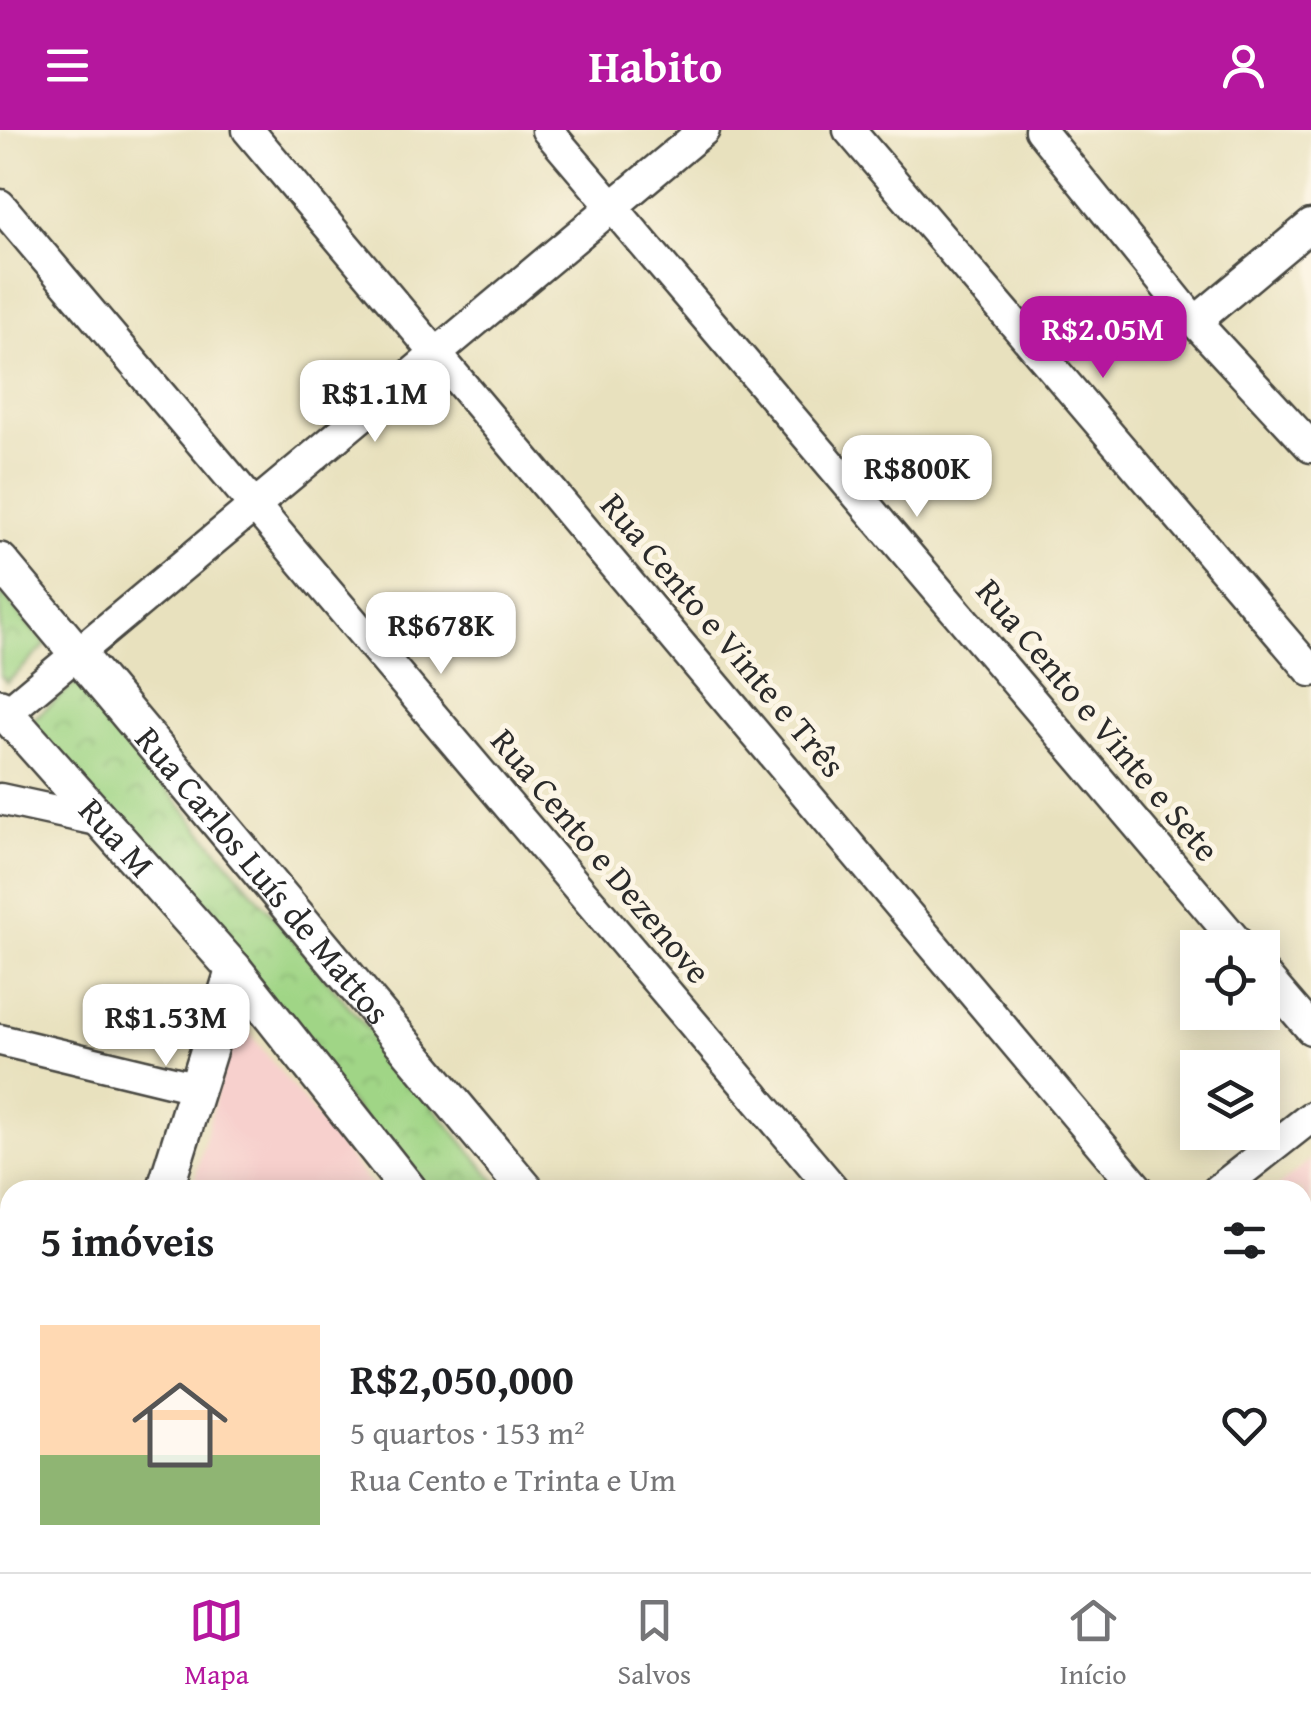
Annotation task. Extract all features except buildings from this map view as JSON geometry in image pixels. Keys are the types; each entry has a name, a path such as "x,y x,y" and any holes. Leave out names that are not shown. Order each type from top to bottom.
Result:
{"street":[{"name":"Rua Cento e Vinte e Três","path":"248,130 1130,1180"},
{"name":"Rua Cento e Vinte e Sete","path":"547,130 1227,930"},
{"path":"3,711 440,354 704,130"},
{"path":"849,130 1311,671"},
{"path":"1057,136 1196,322 1311,447"},
{"name":"Rua Cento e Dezenove","path":"0,205 826,1180"},
{"path":"1196,322 1311,226"},
{"name":"Rua Carlos Luís de Mattos","path":"0,561 518,1180"},
{"name":"Rua M","path":"3,711 96,820 234,968"},
{"path":"0,799 96,820"},
{"path":"168,1180 234,968"},
{"path":"234,968 401,1180"},
{"path":"1280,993 1311,1029"},
{"path":"0,1040 194,1087"},
{"path":"1231,1180 1311,1117"}],"shaded area":[{"path":"236,1016 367,1180 195,1180"},
{"path":"1311,1159 1311,1180 1286,1180"}],"green space":[{"path":"0,591 46,645 7,683 0,675"},
{"path":"77,682 495,1180 415,1180 30,722"}]}
